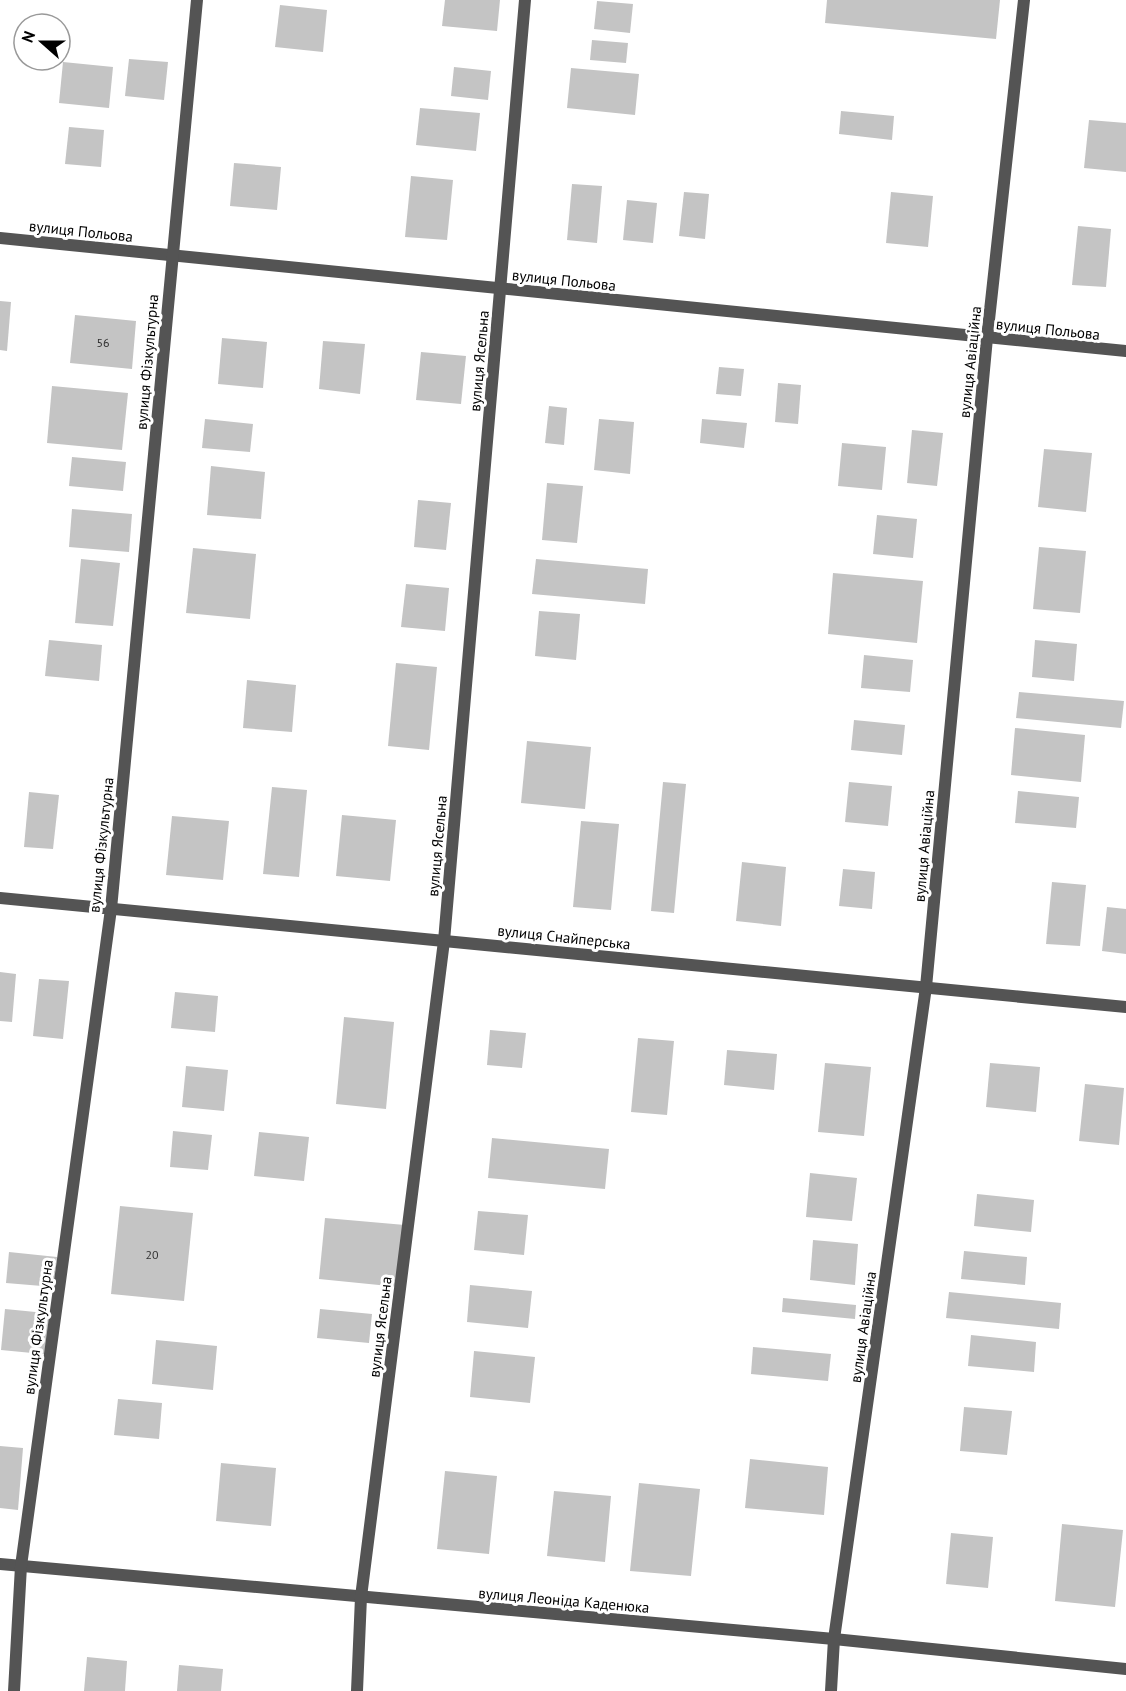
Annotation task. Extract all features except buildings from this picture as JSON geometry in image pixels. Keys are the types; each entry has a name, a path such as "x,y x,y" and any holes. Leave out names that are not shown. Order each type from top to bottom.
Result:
{"street":[{"name":"вулиця Фізкультурна","path":"14,1691 21,1566 111,909 196,0"},
{"name":"вулиця Ясельна","path":"357,1691 361,1598 444,941 525,0"},
{"name":"вулиця Авіаційна","path":"831,1691 834,1639 926,987 987,338 1024,0"},
{"name":"вулиця Польова","path":"0,238 1126,351"},
{"name":"вулиця Снайперська","path":"0,898 1126,1007"},
{"name":"вулиця Леоніда Каденюка","path":"0,1563 361,1598 834,1639 1126,1669"}]}
